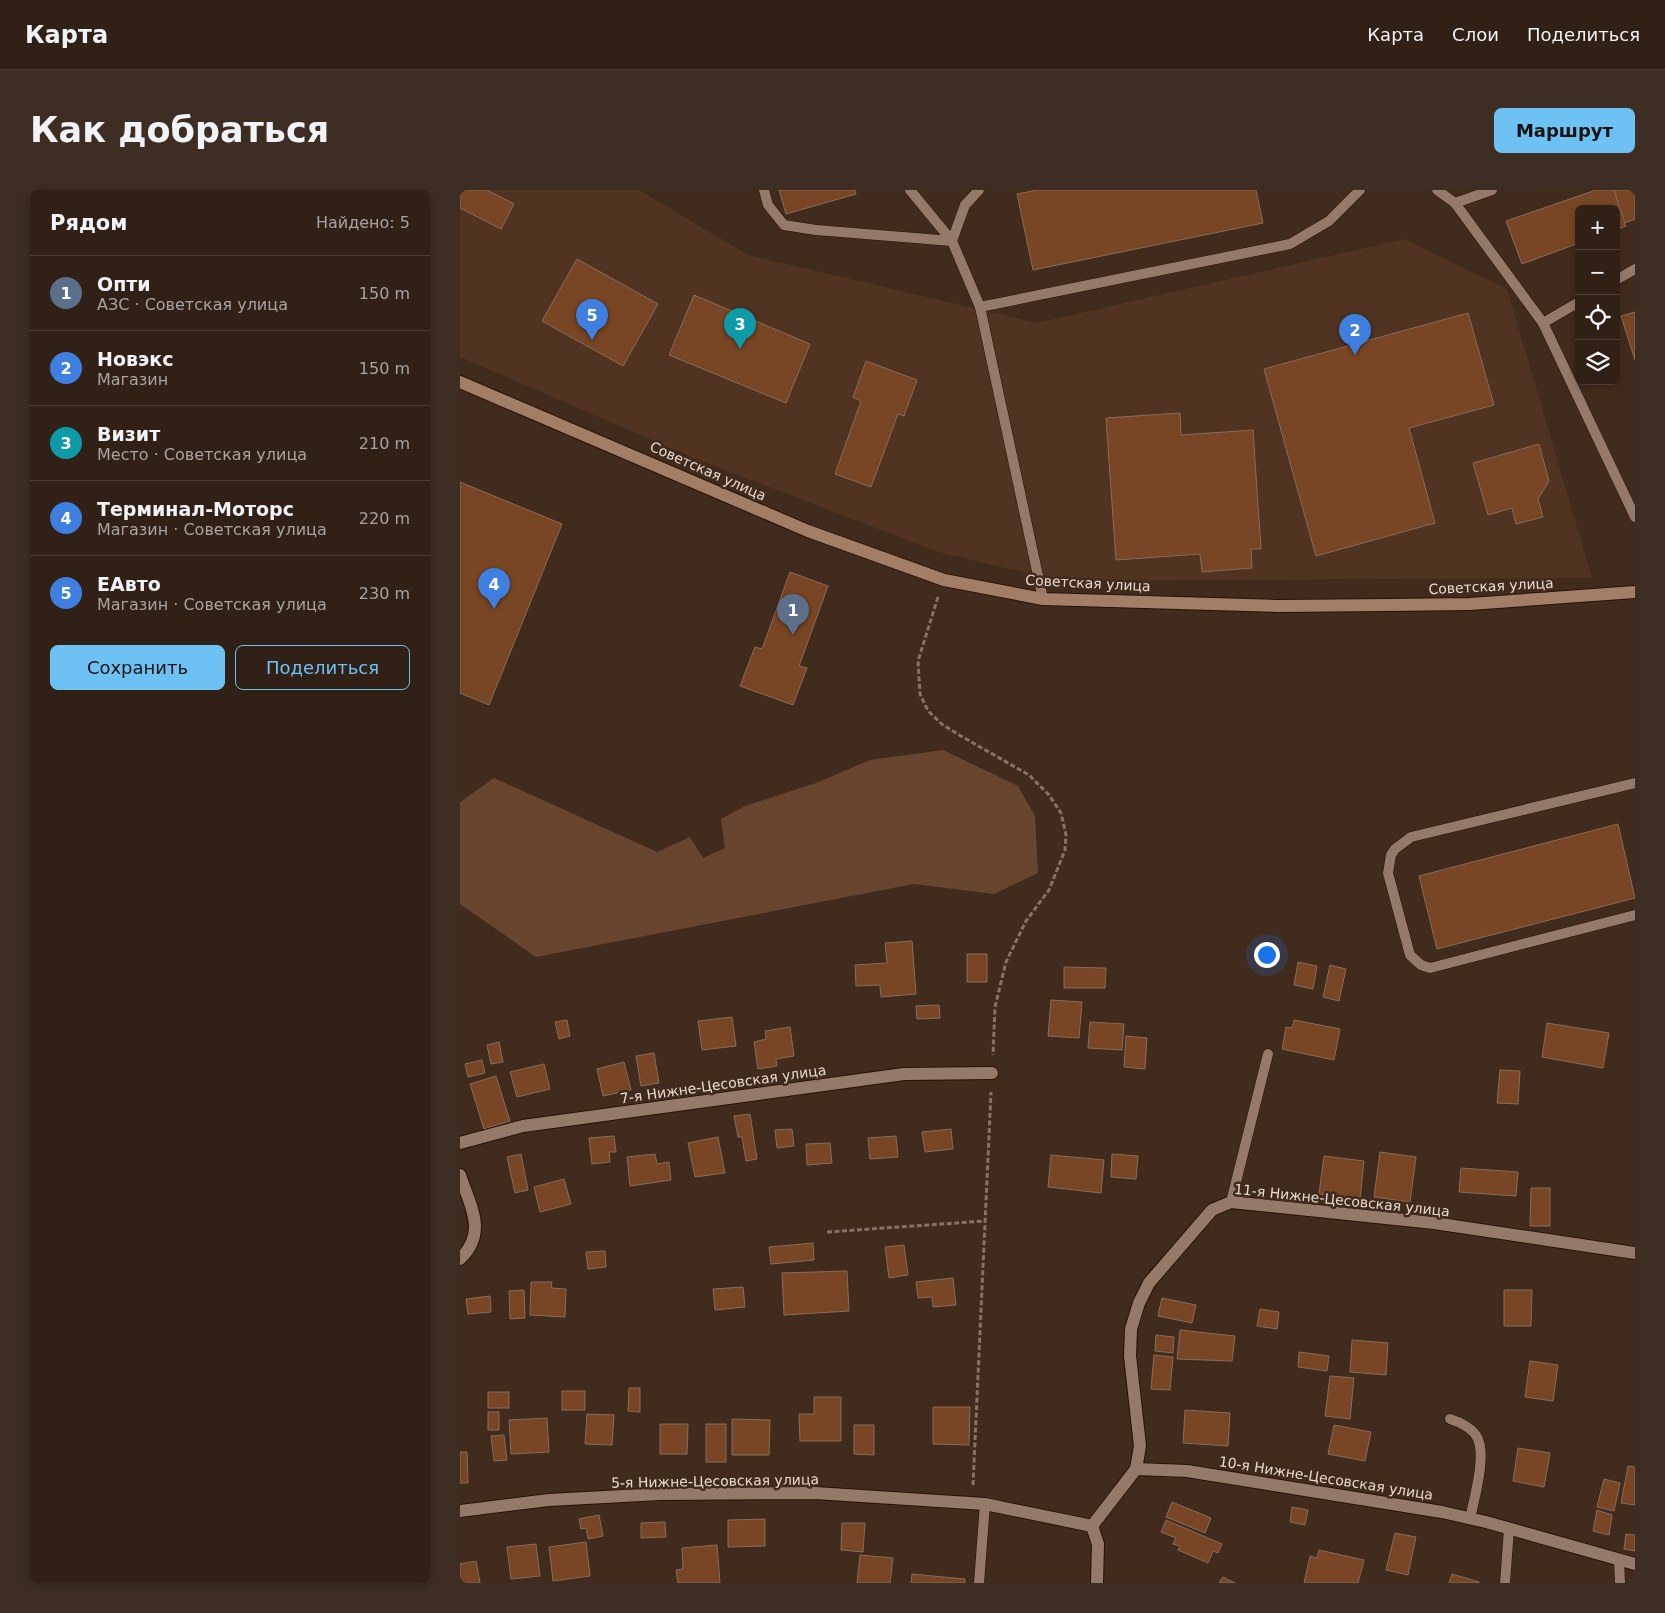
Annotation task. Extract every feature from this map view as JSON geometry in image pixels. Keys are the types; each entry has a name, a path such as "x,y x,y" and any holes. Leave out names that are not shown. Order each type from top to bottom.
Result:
{"main road":[{"name":"Советская улица","path":"460,382 808,531 944,580 1043,599 1278,606 1378,605 1470,604 1634,593"}],"street":[{"name":"7-я Нижне-Цесовская улица","path":"460,1143 522,1126 904,1074 992,1073"},
{"path":"460,1175 476,1228 473,1242 460,1259"},
{"name":"11-я Нижне-Цесовская улица","path":"1136,1469 1140,1446 1130,1347 1131,1329 1139,1303 1149,1283 1212,1210 1231,1202 1434,1223 1635,1253"},
{"path":"1097,1583 1098,1544 1092,1526 1136,1469"},
{"name":"10-я Нижне-Цесовская улица","path":"1136,1469 1187,1471 1250,1480 1470,1519 1635,1564"},
{"name":"5-я Нижне-Цесовская улица","path":"460,1511 549,1500 660,1494 815,1492 978,1503 1092,1526"}],"lane":[{"path":"764,190 768,206 784,225 816,230 952,241"},
{"path":"910,190 952,241 980,307 1043,599"},
{"path":"952,241 965,205 979,190"},
{"path":"980,307 1290,244 1329,221 1360,190"},
{"path":"1437,190 1455,203 1543,323 1635,517"},
{"path":"1455,203 1492,190"},
{"path":"1620,278 1635,270"},
{"path":"1543,323 1575,304"},
{"path":"1635,783 1411,837 1395,849 1391,855 1388,873 1410,955 1422,966 1430,968 1635,915"},
{"path":"1231,1202 1268,1054"},
{"path":"1450,1419 1464,1426 1478,1440 1480,1460 1470,1519"},
{"path":"978,1503 979,1583"},
{"path":"1505,1583 1509,1529"},
{"path":"1619,1559 1620,1583"}],"path":[{"path":"944,580 918,661 920,694 928,711 943,725 960,736 1029,775 1049,795 1061,813 1066,835 1065,850 1049,890 1026,921 1006,962 995,1008 985,1221 978,1503"},
{"path":"827,1232 985,1221"}],"shaded area":[{"path":"460,190 639,190 748,255 1037,323 1404,239 1507,289 1592,578 1060,581 938,552 694,458 460,357"},
{"path":"943,750 1018,786 1035,816 1038,873 994,894 914,884 536,957 460,904 460,802 494,778 657,852 690,837 703,858 725,848 721,819 745,806 816,783 870,760"}],"building":[{"path":"460,190 487,190 514,204 501,229 460,208"},
{"path":"779,190 855,190 856,194 786,214"},
{"path":"1037,190 1256,190 1263,223 1033,270 1017,194"},
{"path":"1596,190 1614,190 1619,205 1575,205 1575,244 1522,264 1506,221"},
{"path":"1614,190 1635,190 1635,219 1625,223"},
{"path":"1620,208 1626,226 1620,228"},
{"path":"577,259 658,304 623,366 542,321"},
{"path":"694,295 810,344 786,403 669,355"},
{"path":"1635,312 1635,360 1621,316"},
{"path":"1468,313 1494,405 1409,428 1435,523 1316,556 1264,369"},
{"path":"866,361 917,380 904,416 898,414 871,487 835,474 861,401 853,397"},
{"path":"1180,413 1181,435 1253,430 1261,549 1251,549 1252,568 1202,572 1200,554 1116,560 1106,418"},
{"path":"1539,444 1549,481 1538,499 1543,517 1516,524 1512,508 1488,515 1473,463"},
{"path":"460,482 562,524 489,705 460,693"},
{"path":"790,572 828,586 799,666 807,668 793,705 740,686 755,647 762,649"},
{"path":"1618,824 1635,898 1437,949 1419,876"},
{"path":"912,941 916,994 881,997 880,985 856,986 855,965 887,963 885,943"},
{"path":"967,954 987,954 987,982 967,982"},
{"path":"1298,962 1317,966 1313,989 1294,985"},
{"path":"1330,965 1346,969 1339,1001 1323,997"},
{"path":"1064,967 1106,968 1105,988 1064,988"},
{"path":"1051,1000 1082,1002 1079,1038 1048,1036"},
{"path":"939,1005 940,1018 917,1019 916,1006"},
{"path":"732,1017 736,1046 702,1050 698,1021"},
{"path":"567,1020 570,1036 559,1039 555,1022"},
{"path":"1294,1020 1340,1029 1334,1060 1282,1049 1286,1027 1292,1028"},
{"path":"1090,1022 1124,1024 1122,1050 1088,1048"},
{"path":"1547,1023 1609,1033 1603,1068 1542,1057"},
{"path":"790,1027 794,1056 776,1059 777,1066 758,1069 754,1042 766,1039 765,1031"},
{"path":"1126,1036 1147,1038 1145,1069 1124,1067"},
{"path":"499,1042 503,1062 491,1064 487,1045"},
{"path":"654,1053 659,1083 641,1086 636,1056"},
{"path":"482,1060 485,1073 468,1077 465,1064"},
{"path":"624,1062 631,1090 603,1096 597,1069"},
{"path":"544,1064 550,1089 517,1097 510,1072"},
{"path":"1500,1070 1520,1071 1518,1104 1497,1103"},
{"path":"496,1076 510,1121 484,1129 470,1084"},
{"path":"750,1114 757,1159 746,1161 742,1137 738,1137 734,1116"},
{"path":"792,1129 794,1146 777,1148 775,1130"},
{"path":"951,1129 953,1149 925,1152 922,1132"},
{"path":"614,1136 616,1152 609,1152 610,1162 592,1164 589,1138"},
{"path":"896,1136 898,1157 870,1159 868,1138"},
{"path":"718,1137 725,1173 695,1177 688,1143"},
{"path":"830,1143 832,1163 807,1165 806,1144"},
{"path":"1380,1152 1416,1157 1410,1202 1374,1197"},
{"path":"521,1154 528,1190 515,1193 507,1157"},
{"path":"655,1154 657,1164 669,1162 671,1180 630,1186 627,1157"},
{"path":"1112,1154 1138,1156 1136,1179 1111,1177"},
{"path":"1051,1155 1104,1160 1101,1193 1048,1187"},
{"path":"1324,1156 1364,1161 1360,1199 1319,1194"},
{"path":"1461,1168 1518,1172 1516,1196 1459,1192"},
{"path":"564,1179 571,1204 540,1212 534,1187"},
{"path":"1531,1188 1550,1188 1550,1226 1530,1226"},
{"path":"813,1243 814,1260 771,1264 769,1247"},
{"path":"904,1245 908,1275 889,1278 885,1247"},
{"path":"605,1251 606,1267 588,1269 586,1252"},
{"path":"847,1271 849,1311 784,1315 782,1273"},
{"path":"953,1278 956,1305 933,1307 932,1297 918,1298 916,1282"},
{"path":"531,1282 552,1282 551,1288 566,1289 565,1317 530,1315"},
{"path":"743,1287 745,1307 715,1310 713,1289"},
{"path":"524,1290 525,1318 510,1319 509,1291"},
{"path":"1504,1290 1532,1290 1531,1326 1504,1326"},
{"path":"490,1296 491,1312 468,1314 466,1299"},
{"path":"1162,1298 1196,1305 1192,1323 1158,1316"},
{"path":"1260,1309 1279,1312 1277,1329 1257,1326"},
{"path":"1180,1330 1235,1336 1232,1361 1177,1359"},
{"path":"1156,1335 1174,1337 1173,1353 1155,1351"},
{"path":"1352,1340 1388,1343 1386,1375 1350,1372"},
{"path":"1299,1352 1329,1356 1327,1371 1298,1367"},
{"path":"1154,1355 1173,1357 1170,1390 1151,1389"},
{"path":"1530,1361 1558,1365 1553,1401 1525,1397"},
{"path":"1330,1376 1354,1378 1350,1419 1325,1416"},
{"path":"629,1388 640,1388 640,1412 628,1411"},
{"path":"562,1391 585,1391 585,1410 562,1410"},
{"path":"488,1392 509,1392 509,1408 488,1408"},
{"path":"814,1397 841,1397 841,1441 800,1441 799,1414 814,1414"},
{"path":"933,1407 970,1407 969,1445 933,1444"},
{"path":"1185,1410 1230,1413 1228,1446 1183,1443"},
{"path":"488,1412 499,1412 499,1430 488,1430"},
{"path":"587,1414 614,1415 612,1445 585,1444"},
{"path":"547,1418 549,1452 511,1454 509,1420"},
{"path":"732,1419 770,1420 769,1455 732,1455"},
{"path":"660,1424 688,1424 687,1454 660,1454"},
{"path":"706,1424 726,1424 726,1462 706,1462"},
{"path":"854,1425 874,1425 874,1455 854,1454"},
{"path":"1334,1425 1371,1432 1365,1461 1328,1454"},
{"path":"504,1435 507,1460 494,1461 491,1436"},
{"path":"1518,1448 1550,1453 1544,1487 1513,1481"},
{"path":"460,1452 467,1452 468,1483 460,1483"},
{"path":"1628,1466 1635,1467 1635,1505 1621,1503"},
{"path":"1604,1479 1620,1483 1614,1511 1597,1507"},
{"path":"1172,1502 1211,1518 1205,1533 1166,1517"},
{"path":"1292,1507 1308,1510 1305,1525 1290,1522"},
{"path":"1597,1510 1612,1515 1609,1535 1593,1531"},
{"path":"599,1515 603,1536 588,1539 586,1528 581,1529 579,1519"},
{"path":"765,1519 765,1546 728,1547 728,1520"},
{"path":"1166,1520 1222,1544 1218,1553 1213,1551 1208,1563 1178,1550 1180,1546 1173,1544 1176,1538 1161,1532"},
{"path":"665,1522 666,1537 641,1538 641,1523"},
{"path":"842,1523 865,1523 863,1552 841,1550"},
{"path":"1395,1533 1416,1537 1408,1575 1386,1570"},
{"path":"1626,1534 1635,1535 1635,1551 1624,1549"},
{"path":"586,1542 590,1576 553,1581 549,1547"},
{"path":"536,1544 540,1576 511,1579 507,1547"},
{"path":"717,1545 720,1583 678,1583 676,1570 683,1569 682,1548"},
{"path":"1319,1550 1364,1560 1358,1583 1304,1583 1310,1556 1317,1558"},
{"path":"860,1555 893,1558 890,1583 857,1583"},
{"path":"476,1561 480,1583 460,1583 460,1564"},
{"path":"912,1574 965,1579 965,1583 911,1583"},
{"path":"1452,1574 1479,1582 1479,1583 1449,1583"},
{"path":"1223,1577 1235,1583 1219,1583"}],"place":[{"name":"ЕАвто","path":"592,340"},
{"name":"Визит","path":"740,349"},
{"name":"Новэкс","path":"1355,355"},
{"name":"Терминал-Моторс","path":"494,609"},
{"name":"Опти","path":"793,635"}]}
